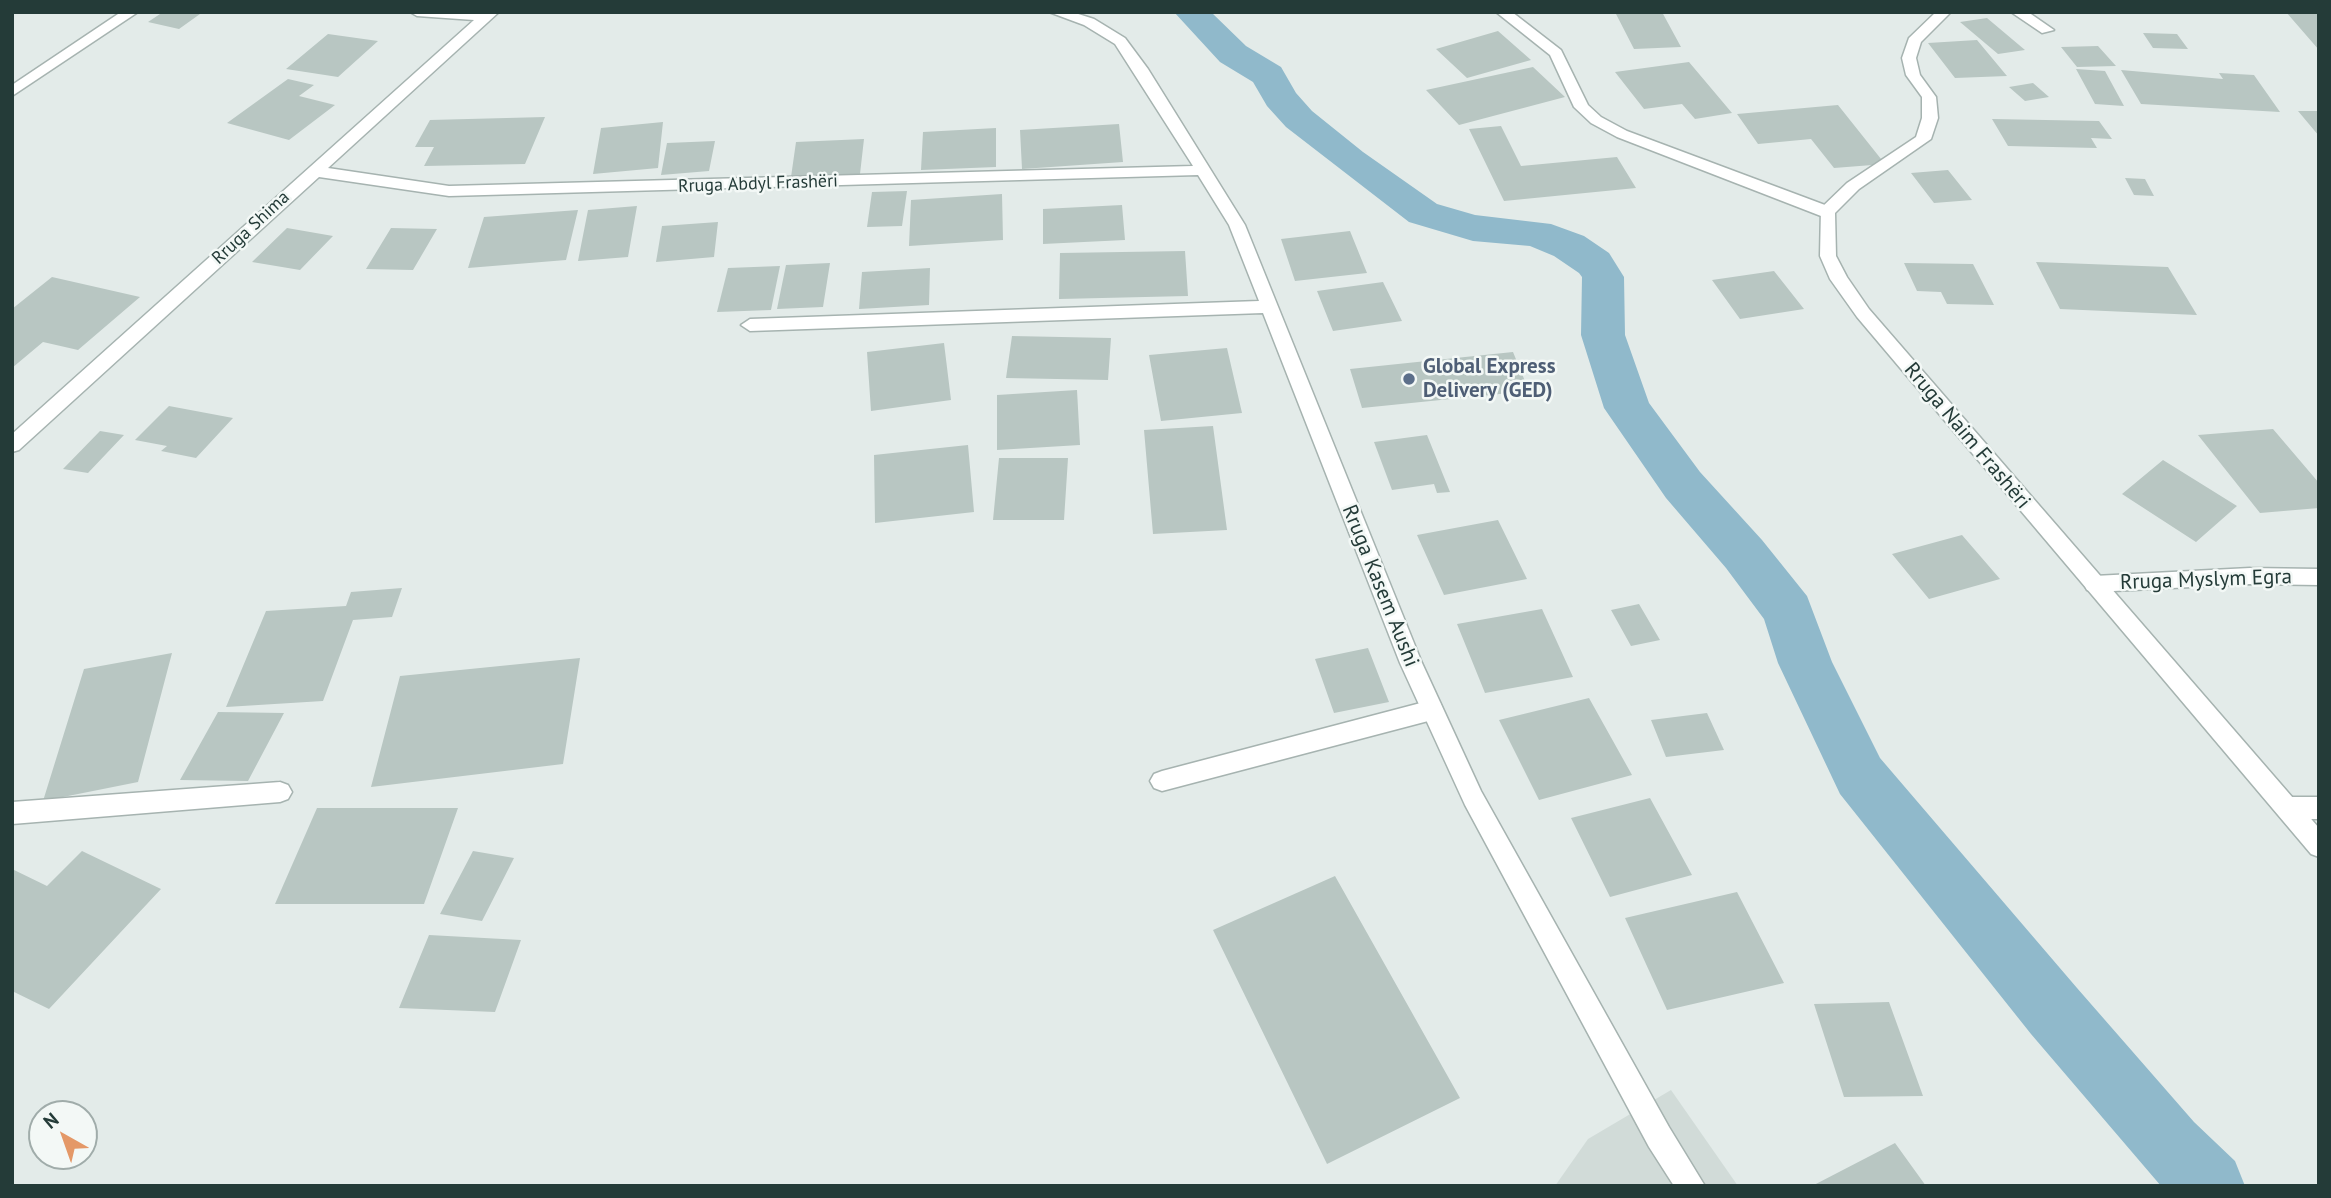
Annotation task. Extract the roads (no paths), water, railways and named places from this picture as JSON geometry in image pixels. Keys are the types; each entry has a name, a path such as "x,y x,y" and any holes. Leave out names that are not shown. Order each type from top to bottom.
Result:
{"street":[{"path":"12,92 131,12"},
{"path":"416,12 489,15"},
{"name":"Rruga Kasem Aushi","path":"1056,12 1089,22 1120,41 1141,69 1237,225 1267,307 1432,710 1480,810 1658,1137 1691,1186"},
{"path":"1503,12 1556,53 1582,107 1596,120 1622,134 1827,212 1853,186 1923,139 1930,118 1929,97 1913,75 1909,58 1914,41 1944,12"},
{"path":"2018,12 2047,30"},
{"name":"Rruga Shima","path":"12,445 313,170 489,15"},
{"name":"Rruga Abdyl Frashëri","path":"313,170 449,191 1205,170"},
{"name":"Rruga Naim Frashëri","path":"1827,212 1828,256 1839,279 1863,313 2319,846"},
{"path":"750,325 1267,307"},
{"name":"Rruga Myslym Egra","path":"2094,584 2250,576 2319,577"},
{"path":"1162,780 1432,710"},
{"path":"12,813 280,792"},
{"path":"2288,808 2319,808"}],"waterway":[{"path":"1191,12 1233,54 1268,75 1280,98 1299,119 1349,160 1423,213 1473,228 1536,233 1569,246 1594,263 1603,277 1603,335 1627,408 1683,485 1744,554 1788,611 1805,663 1860,776 2054,1011 2106,1068 2170,1146 2210,1186"}],"place":[{"name":"Global Express Delivery (GED)","path":"1409,379"}]}
